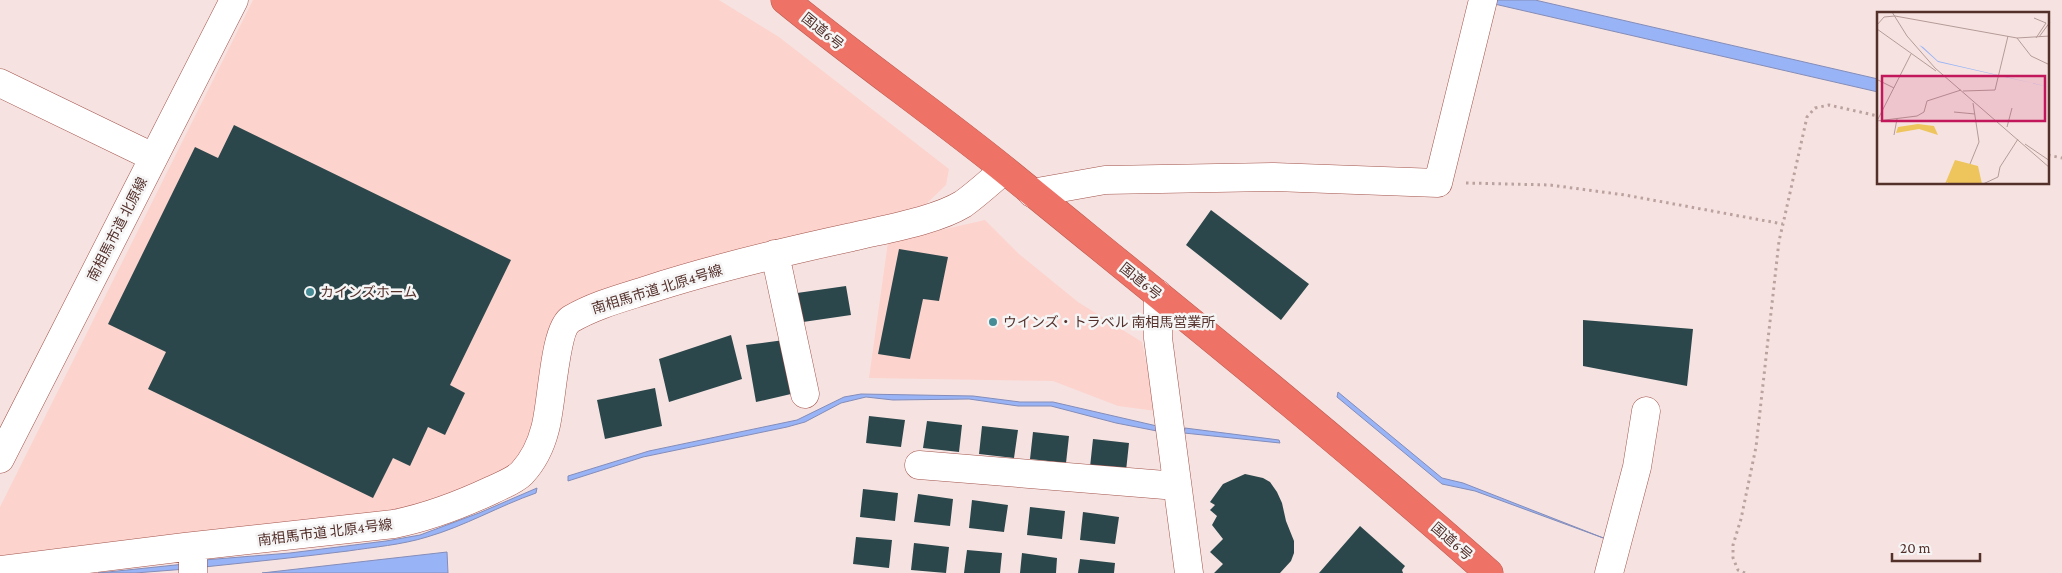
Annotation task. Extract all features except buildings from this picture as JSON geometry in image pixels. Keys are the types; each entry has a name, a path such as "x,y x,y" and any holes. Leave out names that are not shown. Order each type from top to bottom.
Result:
{"highway":[{"name":"国道6号","path":"785,0 1004,170 1201,328 1489,573"}],"street":[{"name":"南相馬市道 北原線","path":"0,459 234,0"},
{"path":"1032,193 1105,180 1274,177 1438,183 1482,5"},
{"path":"0,82 154,158"},
{"name":"南相馬市道 北原4号線","path":"0,570 193,546 310,535 403,522 448,509 513,480 522,472 540,444 550,407 558,342 561,331 569,320 610,302 654,288 775,254 935,216 962,204 1004,170"},
{"path":"775,254 806,394"},
{"path":"1158,294 1158,338 1189,573"},
{"path":"1609,573 1637,467 1646,412"},
{"path":"919,465 1177,486"},
{"path":"193,546 193,573"}],"path":[{"path":"1745,573 1738,570 1733,558 1733,545 1741,519 1756,447 1779,241 1807,117 1815,108 1829,105 1877,116"},
{"path":"1438,183 1550,185 1625,195 1782,224"}],"shaded area":[{"path":"253,0 719,0 779,37 949,169 946,185 925,205 570,309 529,447 514,469 442,505 0,562 0,507"},
{"name":"ウインズ・トラベル 南相馬営業所","path":"985,220 1019,254 1078,302 1142,342 1156,411 1118,406 1053,381 869,378 888,242"}],"water":[{"path":"1477,0 1535,0 1877,79 1877,92"},
{"path":"1338,392 1442,478 1463,483 1606,539 1475,491 1442,484 1337,397"},
{"path":"861,394 973,396 1020,402 1053,402 1157,426 1157,431 1116,423 1051,406 1018,406 969,399 893,400 866,397 841,403 805,422 643,457 568,481 568,476 649,451 797,420 844,397"},
{"path":"1185,428 1279,440 1280,443 1184,433"},
{"path":"537,488 536,493 455,527 417,540 348,551 204,567 204,560 290,553 420,535 479,513"},
{"path":"447,552 448,573 262,573"},
{"path":"185,564 186,569 135,573 98,573"}],"place":[{"name":"カインズホーム","path":"310,292"},
{"name":"ウインズ・トラベル 南相馬営業所","path":"993,322"}]}
